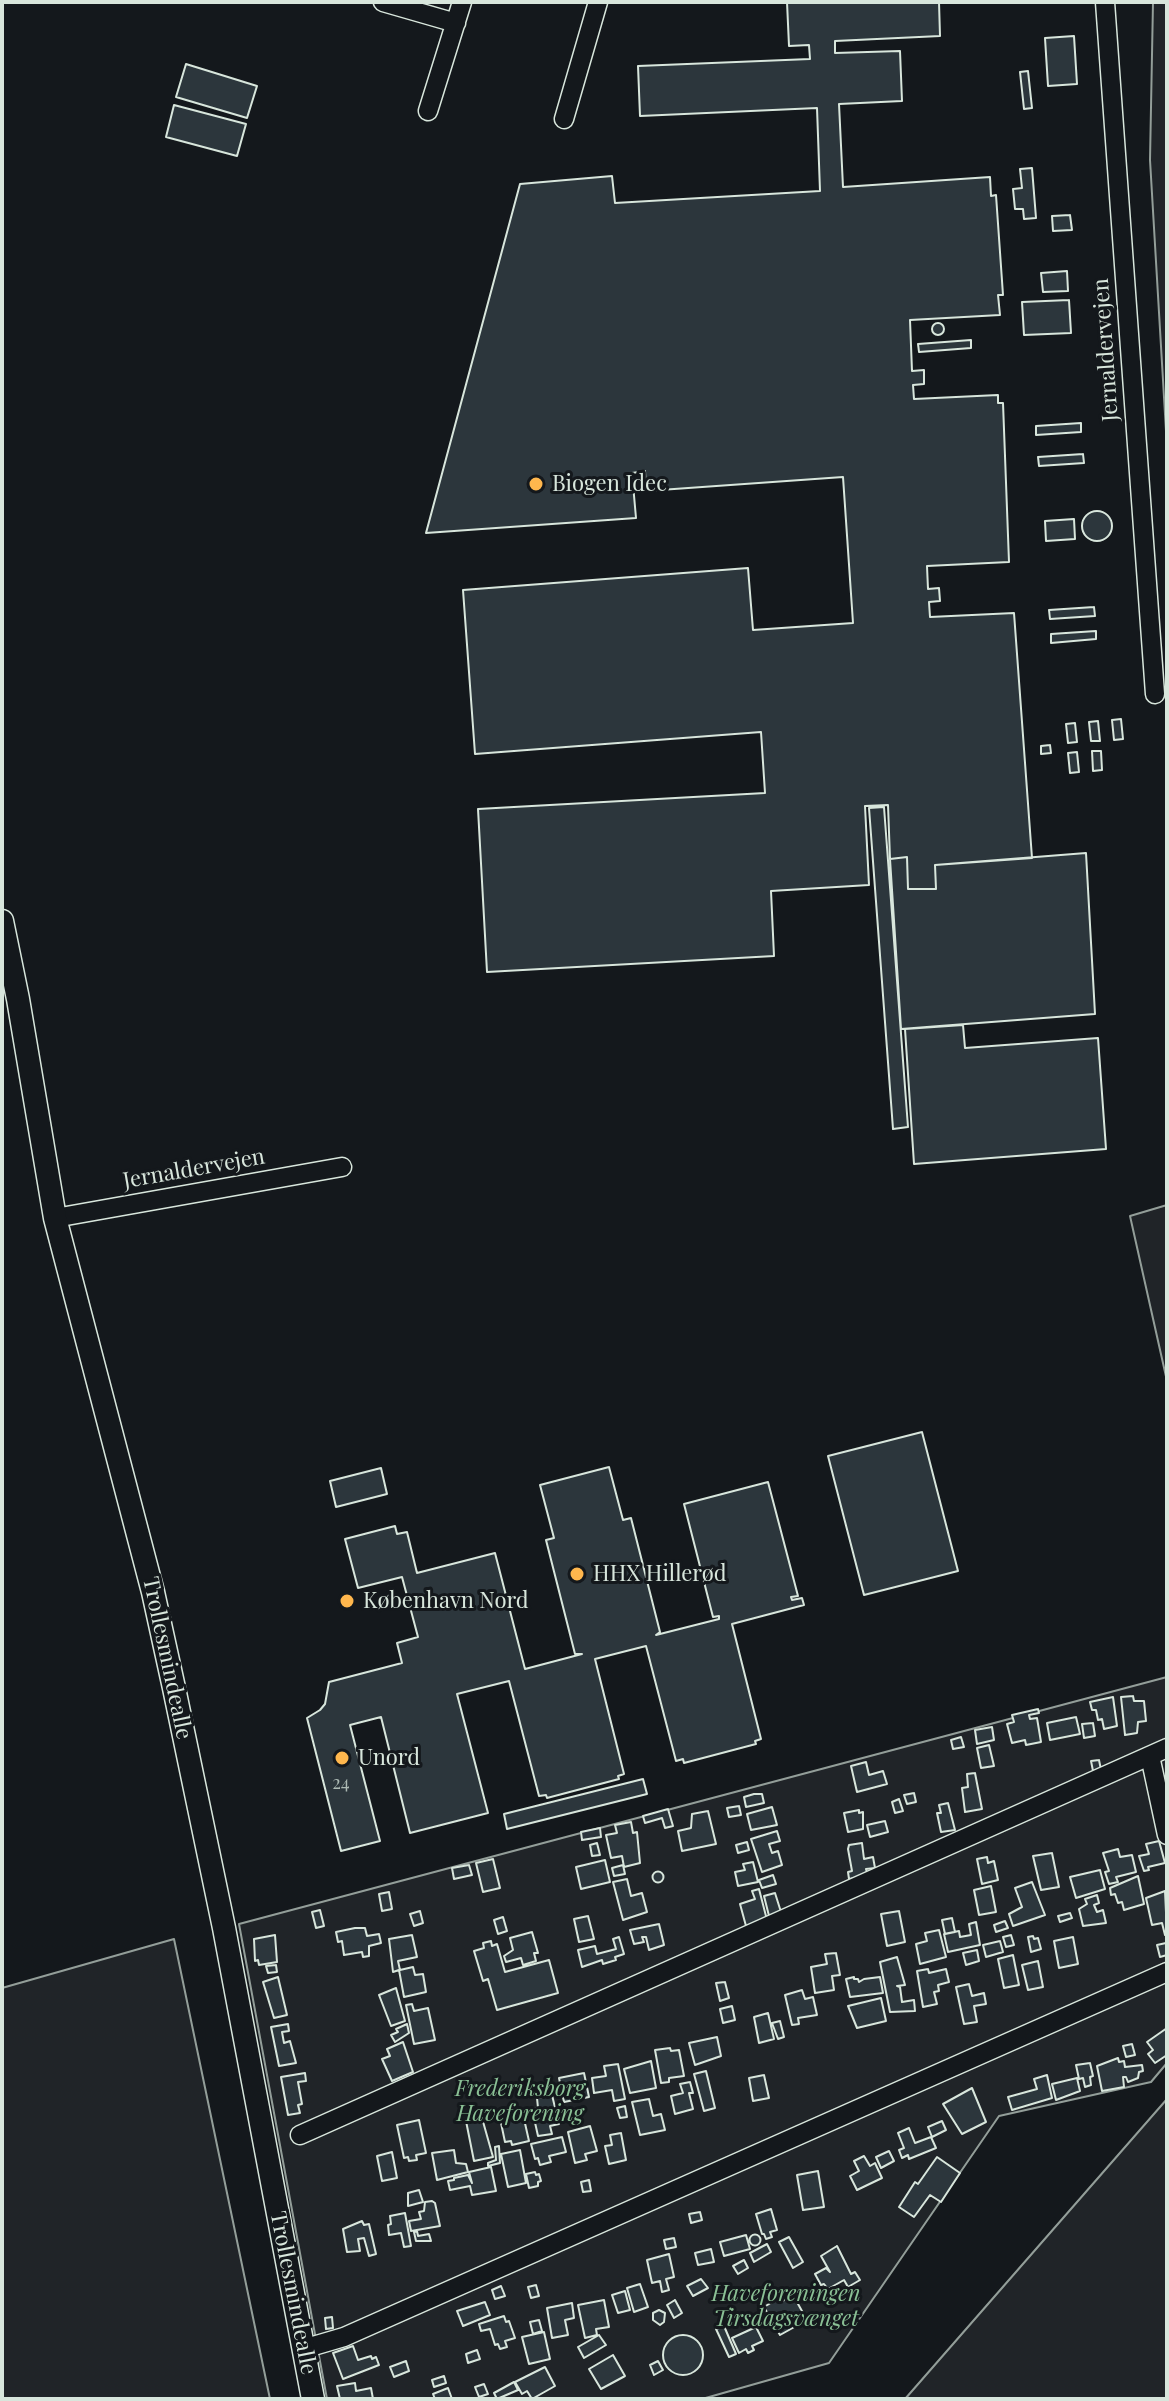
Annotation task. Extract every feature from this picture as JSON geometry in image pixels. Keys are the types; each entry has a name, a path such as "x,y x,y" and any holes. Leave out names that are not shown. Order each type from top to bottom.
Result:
{"street":[{"path":"383,2 456,23"},
{"path":"428,111 462,2"},
{"path":"564,119 598,2"},
{"name":"Jernaldervejen","path":"1105,2 1155,694"},
{"name":"Trollesmindealle","path":"2,921 55,1218 168,1661 224,1928 313,2399"},
{"name":"Jernaldervejen","path":"55,1218 342,1167"},
{"path":"300,2135 1158,1752 1167,1835"},
{"path":"303,2349 344,2337 1167,1972"}],"green space":[{"path":"1153,2 1167,2 1167,448 1150,160"},
{"path":"1167,1205 1167,1381 1130,1216"},
{"name":"Frederiksborg Haveforening","path":"1167,1677 1167,2063 1151,2082 999,2116 829,2363 702,2399 327,2399 239,1924"},
{"path":"174,1939 270,2399 2,2399 2,1988"},
{"path":"1167,2099 1167,2399 905,2399"}],"building":[{"name":"Biogen Idec","path":"787,2 939,2 940,36 835,41 835,53 900,51 902,101 839,104 843,187 990,177 991,196 996,195 1003,295 998,295 1000,315 910,320 912,371 924,370 924,384 913,385 914,399 998,395 998,403 1003,403 1009,562 927,566 928,589 939,588 940,601 929,602 930,617 1014,613 1032,858 935,865 936,889 908,889 907,857 890,859 888,805 865,806 869,885 771,891 774,956 487,972 478,809 765,793 761,732 475,754 463,590 748,568 753,630 853,623 843,477 646,491 645,471 632,473 636,518 426,533 520,184 612,176 615,203 820,191 817,108 640,116 638,66 810,59 809,45 789,46"},
{"path":"1074,36 1077,84 1048,86 1045,38"},
{"path":"186,64 257,86 247,118 176,97"},
{"path":"1028,71 1032,108 1024,109 1020,72"},
{"path":"174,105 246,124 237,156 166,137"},
{"path":"1032,168 1036,218 1024,219 1023,209 1015,209 1013,189 1022,188 1020,169"},
{"path":"1070,215 1072,230 1053,231 1052,216"},
{"path":"1067,271 1068,291 1043,292 1041,273"},
{"path":"1069,300 1071,333 1024,335 1022,302"},
{"path":"938,323 944,329 938,335 932,329"},
{"path":"971,340 971,348 919,352 918,344"},
{"path":"1081,423 1081,432 1036,435 1036,426"},
{"path":"1083,454 1084,463 1039,466 1038,457"},
{"path":"1097,511 1108,515 1112,526 1108,537 1097,541 1086,537 1082,526 1086,515"},
{"path":"1074,519 1075,539 1046,541 1045,521"},
{"path":"1094,607 1095,616 1050,619 1049,610"},
{"path":"1096,631 1096,639 1051,643 1051,634"},
{"path":"1121,719 1123,739 1114,740 1112,720"},
{"path":"1098,721 1100,741 1091,741 1089,722"},
{"path":"1075,723 1077,742 1068,743 1066,724"},
{"path":"1050,745 1051,753 1041,754 1041,746"},
{"path":"1092,751 1101,751 1102,770 1093,771"},
{"path":"1077,752 1079,772 1070,773 1068,753"},
{"path":"884,807 908,1127 893,1129 869,808"},
{"path":"1086,853 1095,1014 901,1029 890,859 907,857 908,889 936,889 935,865"},
{"path":"963,1025 965,1048 1098,1038 1106,1149 914,1164 905,1029"},
{"path":"922,1432 958,1571 864,1595 828,1456"},
{"path":"609,1467 623,1520 631,1518 660,1632 656,1635 719,1619 719,1616 713,1617 684,1504 768,1482 798,1596 791,1597 792,1600 802,1598 804,1605 732,1624 761,1739 755,1741 756,1744 684,1763 683,1759 676,1761 646,1646 595,1659 624,1774 618,1776 619,1779 547,1798 546,1795 539,1796 509,1681 457,1694 488,1813 410,1833 381,1717 350,1725 380,1841 341,1851 307,1718 325,1704 329,1682 402,1663 397,1643 418,1637 402,1577 358,1588 345,1539 395,1526 397,1534 407,1532 417,1573 495,1553 525,1669 582,1654 575,1654 546,1540 554,1538 540,1485"},
{"path":"381,1468 387,1494 336,1507 330,1481"},
{"path":"1133,1696 1134,1701 1144,1701 1146,1721 1138,1722 1137,1733 1125,1735 1121,1697"},
{"path":"1113,1697 1117,1726 1104,1729 1102,1719 1098,1720 1090,1702"},
{"path":"1038,1709 1039,1713 1029,1715 1030,1719 1037,1718 1041,1742 1026,1745 1025,1740 1012,1743 1007,1724 1014,1722 1012,1715"},
{"path":"1076,1717 1080,1734 1050,1740 1047,1723"},
{"path":"1093,1723 1095,1736 1084,1738 1082,1724"},
{"path":"992,1727 994,1740 977,1744 975,1730"},
{"path":"961,1737 964,1747 953,1749 951,1740"},
{"path":"989,1745 994,1766 981,1768 977,1748"},
{"path":"1099,1760 1101,1770 1093,1771 1091,1761"},
{"path":"866,1762 869,1775 883,1771 887,1784 857,1792 851,1766"},
{"path":"975,1773 982,1809 965,1812 962,1788 968,1787 967,1774"},
{"path":"643,1779 647,1794 507,1829 504,1814"},
{"path":"914,1793 916,1802 907,1804 904,1795"},
{"path":"762,1794 764,1803 746,1807 744,1797"},
{"path":"899,1799 903,1811 895,1813 892,1802"},
{"path":"948,1803 955,1830 941,1832 937,1813 941,1813 939,1805"},
{"path":"739,1806 741,1815 729,1817 727,1808"},
{"path":"772,1807 777,1825 751,1830 747,1814"},
{"path":"668,1809 673,1826 665,1828 662,1818 645,1823 643,1816"},
{"path":"859,1810 859,1813 863,1812 863,1829 848,1832 844,1813"},
{"path":"708,1811 716,1844 682,1851 678,1831 691,1828 692,1814"},
{"path":"885,1821 888,1832 870,1837 867,1825"},
{"path":"631,1822 633,1833 637,1832 640,1863 624,1867 622,1856 611,1858 606,1835 617,1833 615,1825"},
{"path":"600,1828 601,1837 582,1840 581,1832"},
{"path":"777,1831 780,1841 769,1844 772,1853 778,1851 782,1865 762,1872 751,1839"},
{"path":"1159,1841 1165,1863 1144,1871 1139,1856 1149,1854 1146,1844"},
{"path":"747,1842 749,1850 738,1853 736,1845"},
{"path":"597,1843 600,1855 592,1856 590,1845"},
{"path":"862,1843 864,1859 873,1857 875,1868 866,1869 868,1876 849,1879 848,1872 852,1871 849,1845"},
{"path":"1118,1849 1120,1857 1132,1855 1136,1872 1116,1877 1118,1882 1109,1884 1105,1872 1109,1871 1103,1853"},
{"path":"1052,1853 1059,1887 1041,1890 1033,1856"},
{"path":"987,1857 988,1863 994,1861 998,1880 982,1884 977,1859"},
{"path":"493,1859 500,1888 483,1892 476,1863"},
{"path":"605,1860 610,1882 581,1889 576,1867"},
{"path":"753,1862 758,1882 738,1886 735,1872 745,1870 743,1864"},
{"path":"469,1865 472,1875 454,1879 452,1868"},
{"path":"623,1865 625,1874 614,1876 612,1868"},
{"path":"1100,1870 1105,1889 1076,1898 1070,1877"},
{"path":"658,1871 664,1877 658,1883 652,1877"},
{"path":"773,1875 776,1884 762,1888 759,1880"},
{"path":"1138,1876 1144,1904 1124,1910 1122,1902 1118,1903 1115,1894 1111,1895 1110,1888"},
{"path":"627,1879 631,1896 642,1893 647,1912 623,1920 613,1882"},
{"path":"1032,1882 1045,1915 1013,1926 1009,1914 1022,1907 1015,1888"},
{"path":"991,1886 996,1912 979,1915 974,1890"},
{"path":"759,1889 767,1920 746,1926 740,1904 755,1899 752,1891"},
{"path":"1165,1891 1165,1935 1162,1923 1152,1925 1146,1898"},
{"path":"389,1892 392,1909 382,1911 379,1894"},
{"path":"775,1893 781,1912 769,1916 764,1896"},
{"path":"1097,1895 1099,1903 1094,1905 1097,1912 1103,1910 1106,1923 1083,1926 1079,1909 1087,1904 1085,1899"},
{"path":"320,1910 324,1926 316,1928 312,1912"},
{"path":"420,1911 423,1923 414,1926 410,1914"},
{"path":"899,1911 905,1942 887,1946 881,1914"},
{"path":"1070,1913 1072,1918 1060,1922 1058,1916"},
{"path":"588,1916 594,1939 579,1942 574,1919"},
{"path":"503,1917 507,1931 498,1934 494,1920"},
{"path":"952,1918 955,1932 945,1934 942,1920"},
{"path":"1005,1921 1008,1928 996,1932 994,1925"},
{"path":"976,1922 980,1945 948,1952 944,1934 959,1931 960,1937 971,1935 969,1924"},
{"path":"659,1924 664,1945 649,1950 646,1937 642,1937 644,1942 634,1944 630,1930"},
{"path":"365,1928 367,1936 379,1934 381,1943 369,1946 369,1956 363,1957 362,1952 344,1955 342,1941 338,1942 336,1932"},
{"path":"939,1930 946,1957 920,1964 916,1944 927,1941 925,1933"},
{"path":"532,1932 538,1953 534,1953 536,1961 523,1965 521,1958 506,1962 504,1956 513,1950 510,1938"},
{"path":"275,1935 277,1962 259,1965 258,1960 255,1961 254,1939"},
{"path":"412,1935 417,1957 398,1961 400,1970 413,1967 415,1975 423,1974 426,1992 404,1997 399,1970 393,1972 389,1939"},
{"path":"1011,1935 1014,1945 1006,1947 1003,1937"},
{"path":"1033,1936 1034,1939 1038,1938 1041,1949 1031,1952 1028,1937"},
{"path":"619,1937 624,1954 615,1957 616,1960 603,1964 602,1960 582,1967 578,1950 595,1946 597,1954 616,1949 613,1939"},
{"path":"1073,1937 1078,1964 1059,1968 1054,1941"},
{"path":"491,1941 492,1946 497,1944 505,1972 549,1960 558,1993 497,2010 488,1979 483,1981 474,1951 484,1948 483,1943"},
{"path":"1000,1941 1003,1952 986,1957 983,1945"},
{"path":"1166,1943 1167,1955 1160,1957 1157,1945"},
{"path":"977,1950 979,1961 966,1965 963,1953"},
{"path":"836,1953 840,1975 832,1976 834,1990 815,1993 811,1967 827,1964 825,1954"},
{"path":"1013,1955 1019,1985 1004,1988 998,1959"},
{"path":"897,1957 905,1985 897,1986 900,1987 902,2002 914,2000 915,2011 890,2012 880,1962"},
{"path":"1038,1961 1043,1987 1028,1990 1022,1965"},
{"path":"276,1965 277,1972 268,1973 266,1966"},
{"path":"928,1969 929,1973 946,1969 949,1982 938,1985 939,1991 934,1992 937,2004 923,2007 917,1971"},
{"path":"278,1977 287,2015 274,2018 263,1982"},
{"path":"854,1977 859,1982 880,1977 883,1993 850,1997 846,1979"},
{"path":"725,1982 729,1998 720,2001 716,1983"},
{"path":"969,1984 972,1996 984,1993 986,2004 974,2006 977,2022 964,2024 956,1987"},
{"path":"396,1988 405,2021 391,2026 379,1995"},
{"path":"802,1990 805,1999 813,1997 817,2015 798,2018 799,2024 792,2025 785,1995"},
{"path":"881,1998 886,2021 857,2028 848,2006"},
{"path":"412,2004 414,2011 428,2008 435,2040 414,2044 406,2005"},
{"path":"732,2006 735,2020 723,2023 720,2009"},
{"path":"768,2013 774,2039 759,2043 754,2017"},
{"path":"780,2021 784,2037 778,2039 772,2023"},
{"path":"288,2024 289,2031 282,2032 284,2043 290,2041 296,2063 279,2066 271,2027"},
{"path":"407,2024 409,2033 395,2042 391,2035"},
{"path":"1167,2028 1167,2055 1155,2063 1148,2054 1153,2050 1147,2042"},
{"path":"717,2037 721,2056 695,2065 689,2043"},
{"path":"403,2042 413,2072 392,2081 382,2059 390,2056 387,2049"},
{"path":"1132,2044 1135,2055 1126,2057 1123,2046"},
{"path":"670,2048 671,2051 679,2050 684,2076 669,2078 669,2082 661,2083 655,2050"},
{"path":"1118,2058 1119,2062 1124,2061 1125,2067 1142,2065 1143,2071 1139,2072 1138,2078 1128,2082 1123,2077 1124,2087 1102,2091 1097,2066"},
{"path":"651,2061 656,2088 630,2093 624,2069"},
{"path":"1090,2063 1093,2076 1090,2077 1091,2085 1085,2087 1083,2078 1079,2079 1076,2065"},
{"path":"618,2064 625,2099 614,2101 612,2090 594,2093 592,2078 606,2076 604,2066"},
{"path":"706,2071 715,2108 704,2111 694,2074"},
{"path":"305,2073 306,2081 298,2082 302,2104 298,2105 300,2113 288,2115 281,2077"},
{"path":"584,2073 589,2097 564,2102 559,2078"},
{"path":"764,2075 769,2098 753,2101 749,2078"},
{"path":"1047,2075 1052,2098 1012,2110 1008,2097 1037,2089 1034,2079"},
{"path":"1077,2078 1080,2091 1056,2100 1052,2084"},
{"path":"690,2082 693,2109 675,2114 671,2096 683,2093 680,2084"},
{"path":"972,2088 986,2122 962,2134 943,2104"},
{"path":"552,2095 559,2124 550,2126 552,2134 538,2136 532,2109 538,2108 537,2098"},
{"path":"649,2099 653,2116 661,2114 665,2130 640,2135 632,2102"},
{"path":"625,2106 627,2117 620,2118 617,2108"},
{"path":"522,2110 529,2141 512,2145 511,2141 505,2142 501,2123 508,2113"},
{"path":"482,2118 493,2157 474,2161 466,2121"},
{"path":"419,2120 426,2153 416,2155 417,2160 409,2161 408,2157 404,2158 397,2125"},
{"path":"942,2121 946,2130 932,2137 928,2127"},
{"path":"590,2126 597,2151 585,2154 587,2160 575,2163 568,2132"},
{"path":"909,2128 915,2143 931,2137 936,2148 909,2159 908,2155 902,2158 899,2150 904,2148 898,2133"},
{"path":"621,2133 626,2160 609,2164 605,2146 612,2145 610,2135"},
{"path":"562,2137 566,2152 549,2156 551,2162 540,2165 531,2144"},
{"path":"499,2146 500,2163 488,2166 496,2160 495,2147"},
{"path":"454,2150 456,2163 466,2164 468,2172 437,2180 432,2153"},
{"path":"520,2150 526,2183 508,2187 501,2154"},
{"path":"889,2151 894,2161 881,2168 876,2157"},
{"path":"392,2152 397,2178 382,2181 377,2156"},
{"path":"864,2156 870,2166 875,2163 882,2178 857,2190 850,2176 859,2171 854,2161"},
{"path":"937,2157 960,2173 941,2202 930,2195 914,2217 899,2207"},
{"path":"491,2167 496,2191 472,2195 470,2186 450,2190 448,2181 468,2175 472,2183 469,2172"},
{"path":"818,2171 824,2207 803,2210 797,2175"},
{"path":"535,2172 541,2181 538,2186 529,2188 526,2174"},
{"path":"589,2180 591,2191 583,2192 581,2182"},
{"path":"419,2190 423,2202 408,2206 408,2193"},
{"path":"432,2201 440,2226 411,2231 409,2221 421,2219 419,2212 424,2211 425,2202"},
{"path":"771,2209 777,2230 770,2232 772,2237 766,2239 756,2214"},
{"path":"700,2212 702,2220 691,2223 689,2214"},
{"path":"405,2213 411,2246 404,2247 401,2233 389,2235 388,2225 391,2224 390,2216"},
{"path":"362,2221 364,2225 369,2224 376,2254 369,2256 364,2238 358,2239 360,2251 347,2252 343,2229"},
{"path":"417,2231 418,2236 429,2234 431,2241 416,2241 414,2232"},
{"path":"755,2234 761,2240 755,2246 749,2240"},
{"path":"746,2235 750,2249 724,2256 720,2242"},
{"path":"789,2237 803,2262 793,2268 779,2242"},
{"path":"674,2238 676,2247 666,2249 664,2240"},
{"path":"767,2244 771,2252 754,2262 750,2253"},
{"path":"837,2246 851,2274 855,2272 860,2280 848,2287 844,2280 828,2289 821,2285 815,2274 826,2268 830,2272 821,2256"},
{"path":"711,2249 714,2262 698,2265 695,2253"},
{"path":"669,2254 674,2277 666,2279 669,2290 662,2292 660,2281 652,2283 647,2260"},
{"path":"744,2260 748,2268 738,2274 733,2266"},
{"path":"701,2279 708,2288 693,2296 687,2286"},
{"path":"640,2284 648,2307 634,2312 627,2288"},
{"path":"536,2285 539,2296 531,2298 528,2287"},
{"path":"501,2286 505,2296 495,2299 492,2290"},
{"path":"625,2291 630,2310 618,2313 612,2295"},
{"path":"793,2295 807,2320 780,2335 764,2307 779,2298 781,2302"},
{"path":"604,2300 609,2327 596,2329 597,2335 585,2338 578,2305"},
{"path":"675,2300 682,2313 674,2318 667,2305"},
{"path":"485,2302 490,2315 463,2326 457,2311"},
{"path":"572,2303 574,2318 565,2320 568,2335 552,2338 547,2308"},
{"path":"659,2310 665,2313 664,2322 660,2325 653,2320 653,2313"},
{"path":"504,2316 515,2338 505,2341 507,2347 500,2349 498,2344 495,2345 490,2329 481,2331 479,2324"},
{"path":"332,2317 333,2328 326,2329 325,2318"},
{"path":"539,2320 542,2331 533,2334 530,2322"},
{"path":"724,2326 736,2354 729,2357 716,2329"},
{"path":"756,2327 763,2341 752,2346 754,2350 748,2353 746,2349 739,2353 732,2338"},
{"path":"544,2332 550,2359 529,2364 522,2337"},
{"path":"599,2335 606,2345 584,2358 578,2347"},
{"path":"683,2335 697,2341 703,2355 697,2369 683,2375 669,2369 663,2355 669,2341"},
{"path":"353,2346 358,2360 376,2357 379,2365 343,2379 333,2353"},
{"path":"477,2350 480,2359 468,2363 466,2354"},
{"path":"613,2355 625,2376 601,2389 589,2369"},
{"path":"406,2361 409,2371 394,2377 390,2367"},
{"path":"658,2361 663,2370 654,2375 650,2365"},
{"path":"545,2367 555,2386 532,2399 527,2391 522,2394 515,2382"},
{"path":"444,2376 446,2383 434,2387 432,2380"},
{"path":"514,2382 518,2390 497,2399 494,2393"},
{"path":"355,2383 356,2391 371,2388 373,2399 340,2399 337,2386"},
{"path":"484,2384 488,2394 479,2397 475,2387"},
{"path":"448,2388 452,2399 435,2399 433,2394"}],"place":[{"name":"Biogen Idec","path":"536,484"},
{"name":"HHX Hillerød","path":"577,1574"},
{"name":"København Nord","path":"347,1601"},
{"name":"Unord","path":"342,1758"}],"park label":[{"name":"Haveforeningen Tirsdagsvænget","path":"786,2306"}]}
